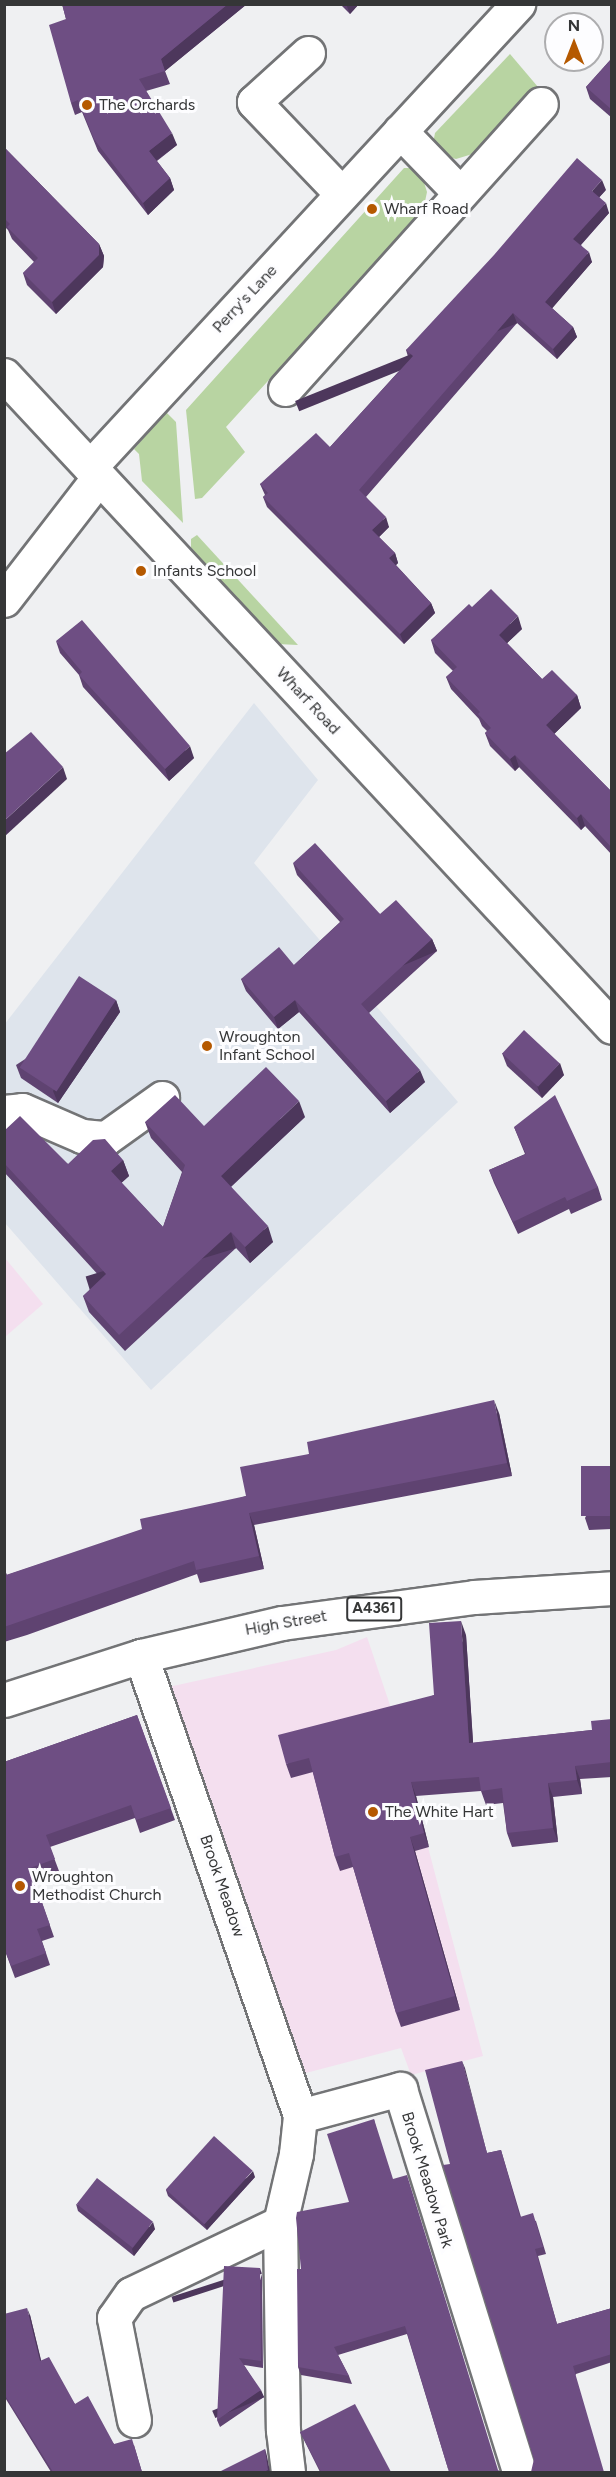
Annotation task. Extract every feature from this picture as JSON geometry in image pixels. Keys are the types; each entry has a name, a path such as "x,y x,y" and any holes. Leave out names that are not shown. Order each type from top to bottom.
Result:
{"street":[{"name":"Perry's Lane","path":"4,600 94,472 342,194 518,4"},
{"path":"308,52 254,102 342,194"},
{"path":"285,389 459,192 541,104"},
{"path":"400,131 459,192"},
{"name":"Wharf Road","path":"4,375 612,1026"},
{"path":"4,1112 22,1110 82,1136 106,1138 162,1098"},
{"name":"High Street","path":"4,1700 141,1656 206,1638 323,1616 474,1597 612,1588"},
{"name":"Brook Meadow","path":"141,1656 300,2116"},
{"name":"Brook Meadow Park","path":"300,2116 400,2089 519,2472"},
{"path":"288,2472 283,2430 280,2223 296,2154 300,2116"},
{"path":"134,2420 114,2318 131,2294 280,2223"}],"shaded area":[{"name":"Wroughton Infant School","path":"254,703 318,780 254,863 458,1102 151,1390 5,1223 4,1025"},
{"path":"5,1258 43,1304 4,1337"},
{"path":"367,1637 393,1714 483,2056 411,2075 401,2048 306,2073 299,2065 230,1881 221,1832 164,1688 336,1650"}],"green space":[{"path":"510,54 538,87 479,152 456,159 445,156 433,144 435,133"},
{"path":"404,168 412,168 422,176 427,192 423,211 226,427 245,452 202,498 195,499 186,410"},
{"path":"166,412 176,422 183,523 142,481 139,454 134,449"},
{"path":"197,535 298,645 277,644 243,608 191,548 191,539"}],"building":[{"name":"The Orchards","path":"62,4 228,4 161,59 165,71 139,79 172,133 149,151 170,178 143,203 94,139 78,100 71,103 49,25 66,19"},
{"path":"612,58 612,110 586,87 599,72 604,72 604,67"},
{"path":"4,147 99,244 99,255 52,302 23,273 38,258 7,227 10,224 4,218"},
{"path":"577,158 602,180 592,191 606,203 573,239 589,252 545,302 573,327 553,349 513,313 359,490 386,517 372,530 395,553 389,558 431,603 400,634 263,497 268,493 260,484 316,433 330,447 413,356 406,350 494,255"},
{"path":"491,589 518,616 499,635 542,679 552,670 577,695 546,725 612,792 612,848 581,814 577,818 515,755 510,759 485,733 491,728 478,714 480,712 446,677 457,667 431,640 469,604 472,607"},
{"path":"82,620 190,746 165,769 79,675 82,672 56,641"},
{"path":"31,732 63,767 4,821 4,754"},
{"path":"315,843 380,914 396,900 432,939 361,1004 420,1070 386,1101 295,1000 274,1017 241,979 279,947 294,965 344,919 293,863"},
{"path":"79,976 116,1000 57,1091 20,1067"},
{"path":"524,1030 560,1063 538,1087 502,1053"},
{"path":"266,1067 299,1101 221,1176 268,1226 245,1247 231,1232 119,1335 83,1296 106,1274 4,1163 4,1131 20,1116 68,1164 93,1140 105,1139 123,1160 111,1171 163,1227 185,1165 145,1122 175,1095 204,1126"},
{"path":"555,1095 598,1187 567,1201 565,1197 513,1222 489,1170 526,1154 514,1127"},
{"path":"494,1400 507,1463 249,1513 259,1556 196,1570 194,1561 4,1627 4,1569 6,1575 142,1529 140,1519 246,1496 240,1467 309,1454 307,1442"},
{"path":"581,1466 612,1466 612,1516 581,1516"},
{"path":"461,1621 469,1743 592,1730 591,1721 612,1719 612,1762 575,1766 577,1780 548,1783 553,1828 507,1833 502,1788 481,1791 479,1777 411,1782 424,1833 410,1837 455,1996 396,2013 349,1853 335,1857 309,1758 286,1764 278,1735 434,1695 429,1623"},
{"path":"137,1715 171,1808 136,1820 131,1805 46,1835 55,1859 30,1868 50,1925 37,1929 46,1953 11,1966 4,1948 4,1762"},
{"path":"462,2061 487,2153 501,2150 520,2217 533,2213 543,2247 535,2249 557,2324 612,2308 612,2354 573,2366 604,2472 531,2472 534,2459 443,2165 450,2164 425,2070"},
{"path":"374,2119 393,2179 407,2175 498,2470 501,2472 449,2472 405,2326 334,2347 349,2376 298,2367 297,2269 301,2269 297,2212 349,2202 327,2134"},
{"path":"214,2136 253,2171 204,2224 166,2190"},
{"path":"97,2178 153,2222 133,2248 77,2204"},
{"path":"224,2266 260,2268 261,2361 239,2358 261,2390 217,2420"},
{"path":"27,2308 40,2361 49,2357 75,2404 88,2396 114,2444 132,2439 142,2472 53,2472 4,2394 4,2314"},
{"path":"355,2404 391,2472 321,2472 300,2432"},
{"path":"265,2449 268,2470 264,2472 219,2472"}],"place":[{"name":"The Orchards","path":"87,105"},
{"name":"Wharf Road","path":"372,209"},
{"name":"Infants School","path":"141,571"},
{"name":"Wroughton Infant School","path":"207,1046"},
{"name":"The White Hart","path":"373,1812"},
{"name":"Wroughton Methodist Church","path":"20,1886"}]}
